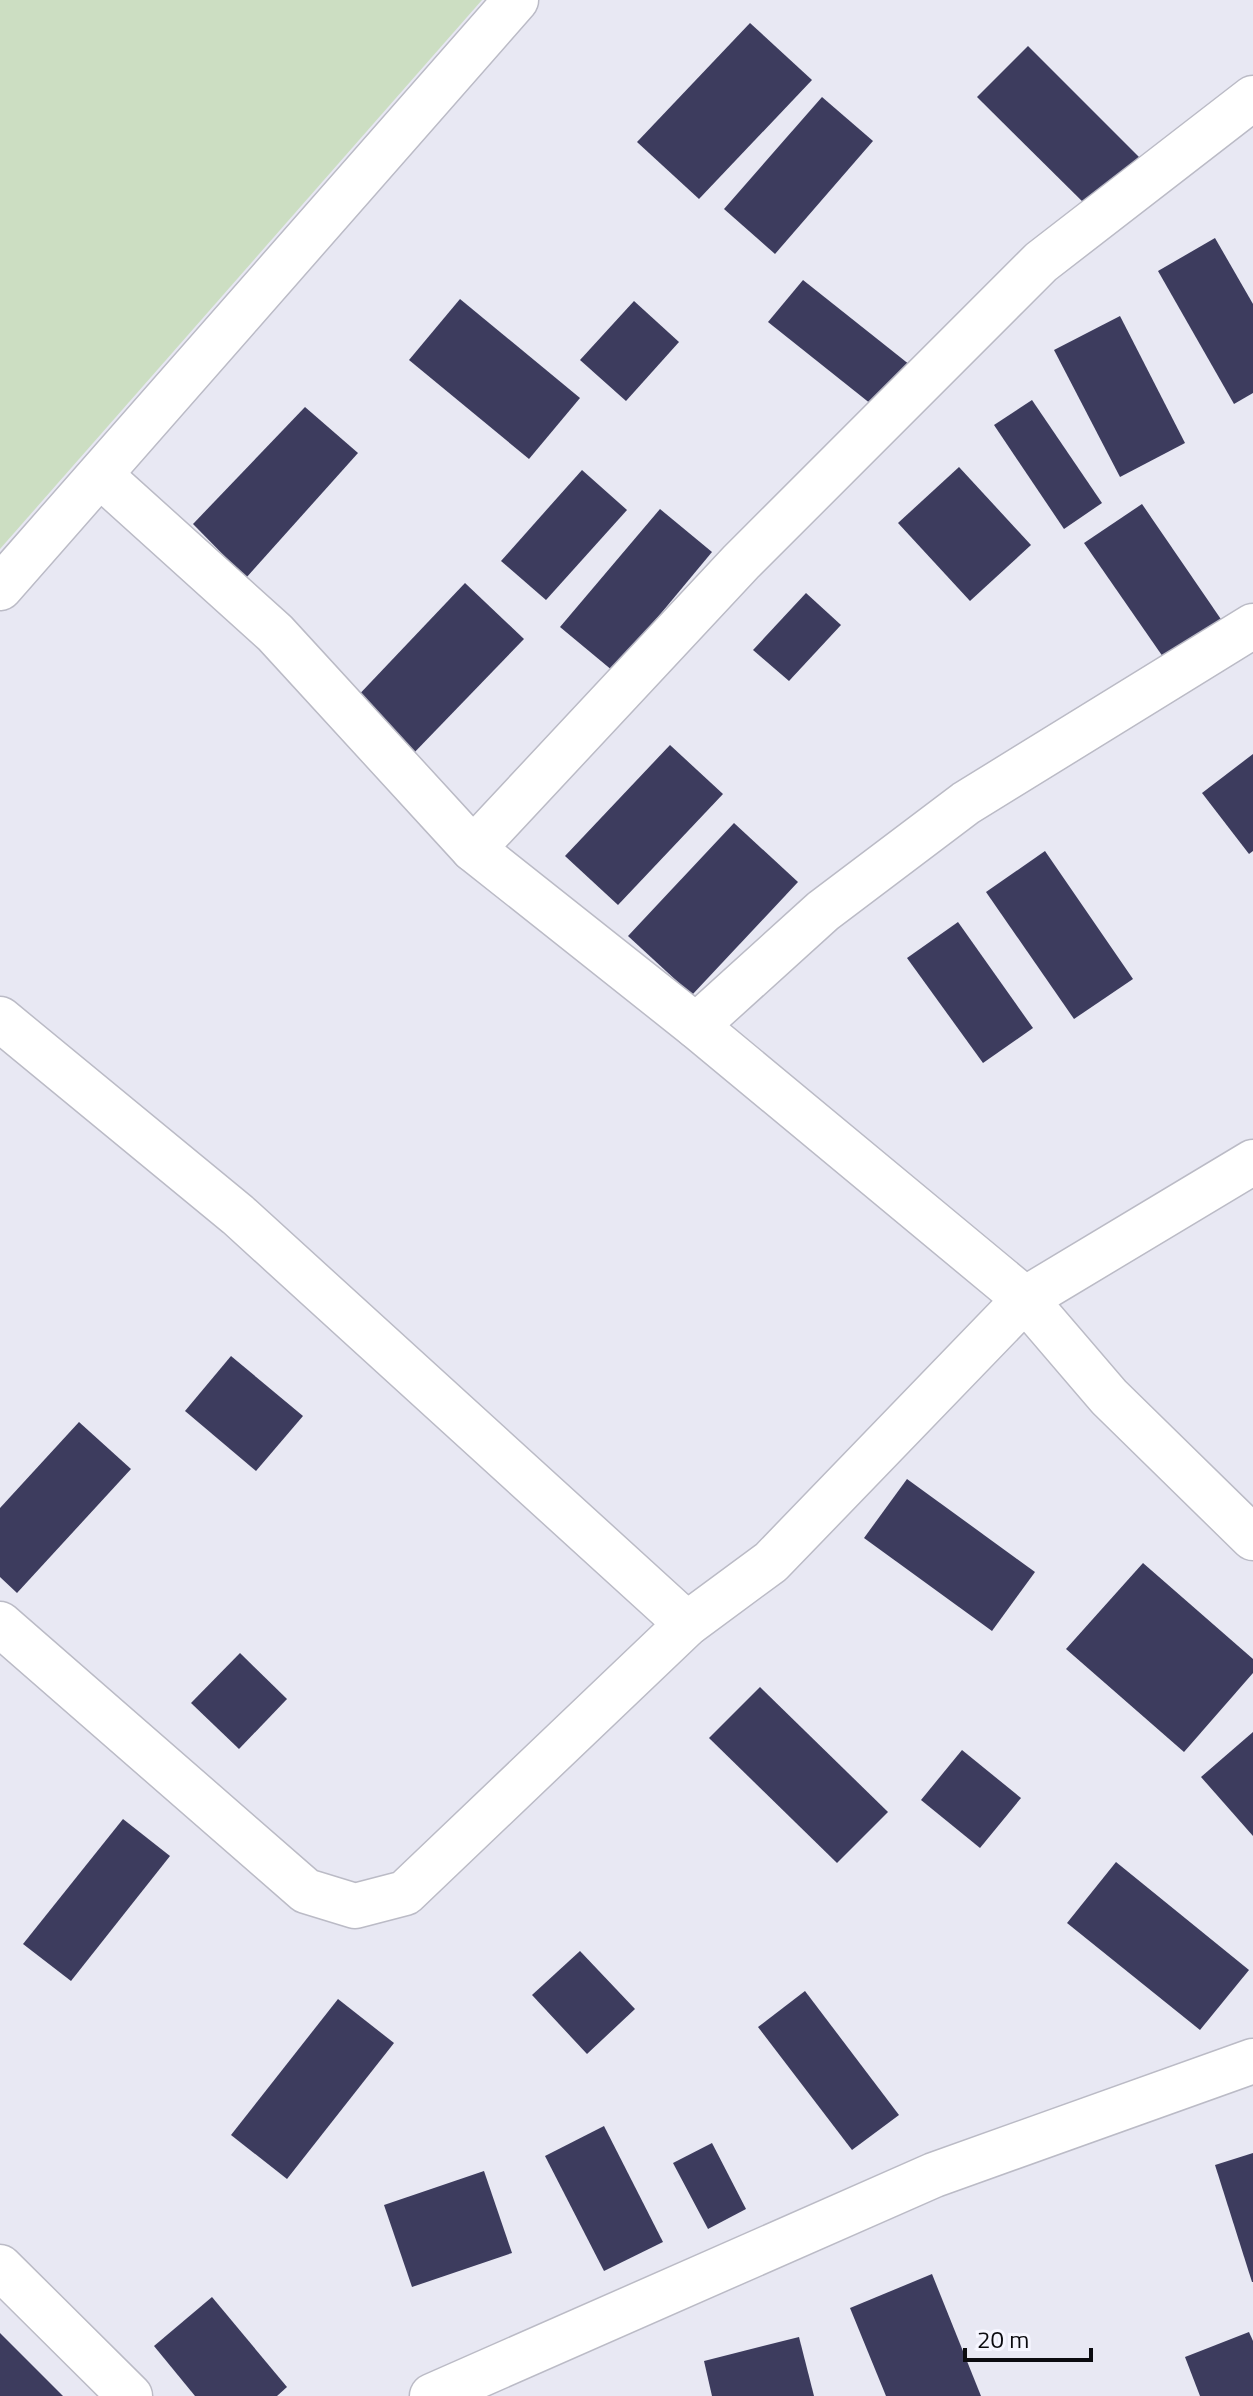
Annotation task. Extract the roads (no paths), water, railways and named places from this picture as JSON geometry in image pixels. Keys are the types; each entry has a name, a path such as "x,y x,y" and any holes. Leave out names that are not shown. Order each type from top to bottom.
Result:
{"street":[{"path":"0,588 516,0"},
{"path":"473,849 741,562 1031,273 1253,98"},
{"path":"100,475 275,633 473,849 696,1026 1025,1299 1109,1397 1253,1538"},
{"path":"696,1026 823,911 966,803 1253,626"},
{"path":"0,1019 238,1215 687,1624"},
{"path":"0,1624 306,1891 355,1906 405,1893 687,1624 771,1562 1025,1299 1253,1162"},
{"path":"432,2396 934,2175 1253,2061"},
{"path":"0,2267 130,2396"}]}
